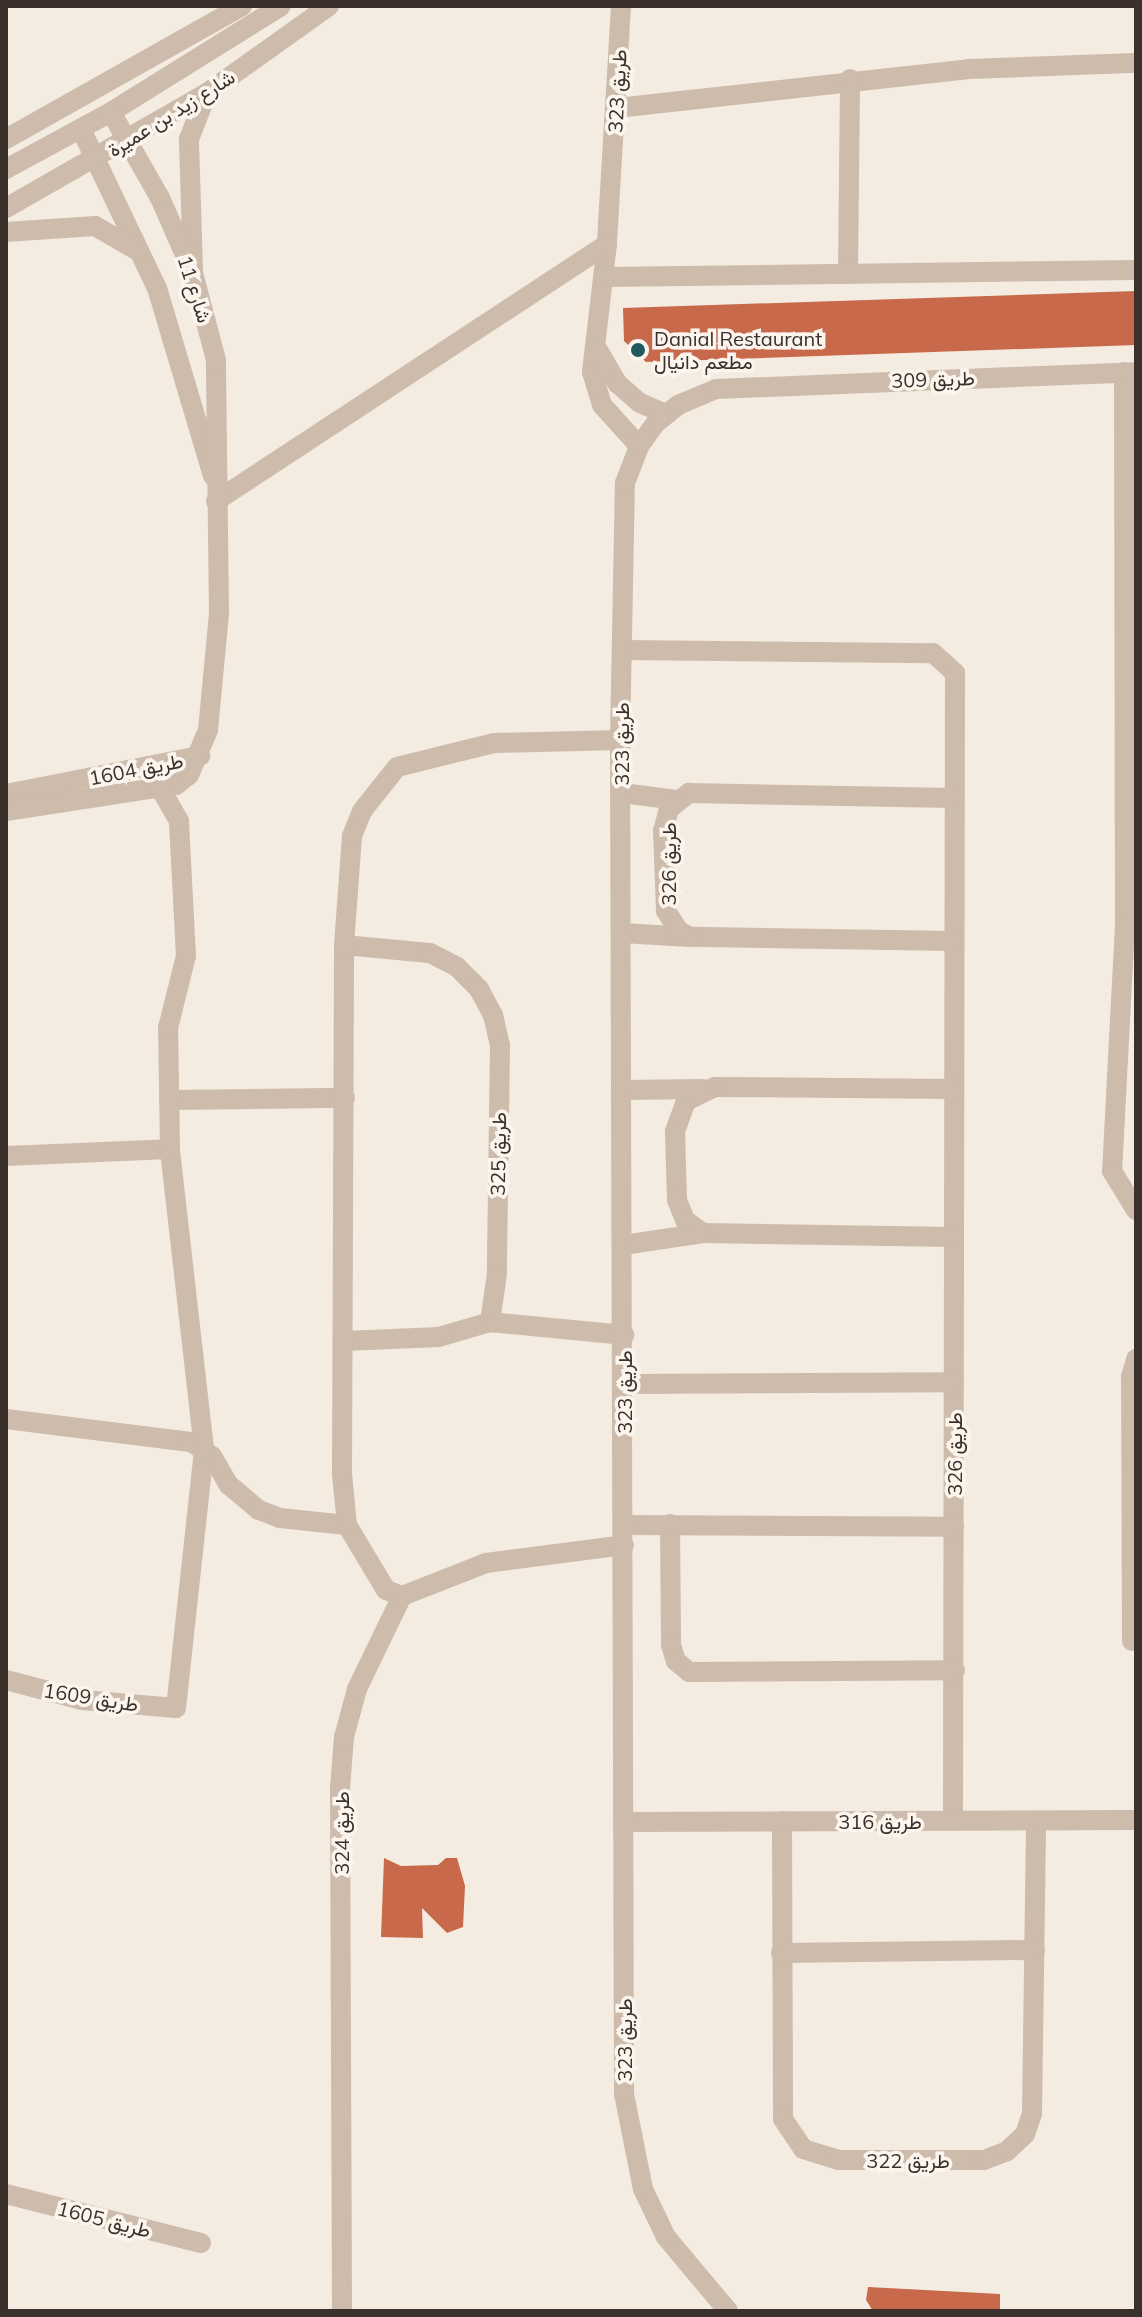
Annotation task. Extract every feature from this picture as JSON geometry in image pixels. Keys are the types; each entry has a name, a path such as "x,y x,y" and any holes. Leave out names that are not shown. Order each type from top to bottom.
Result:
{"street":[{"path":"6,139 242,6"},
{"name":"شارع زيد بن عميرة","path":"6,169 111,112 281,6"},
{"name":"شارع زيد بن عميرة","path":"6,208 129,142 207,93 329,6"},
{"name":"طريق 323","path":"621,6 607,244 598,350 592,372 602,405 639,446"},
{"path":"617,108 850,79 1136,63"},
{"path":"848,274 850,79"},
{"path":"193,273 189,139 207,93"},
{"name":"شارع 11","path":"111,112 129,142 193,273 216,360 219,614 208,730 200,756"},
{"name":"شارع 11","path":"81,129 142,255 216,492"},
{"path":"6,232 95,226 109,230 142,255"},
{"path":"216,492 607,244"},
{"path":"604,277 1136,270"},
{"path":"598,350 618,384 640,403 666,414"},
{"path":"1130,372 1130,926 1112,1171 1136,1210"},
{"name":"طريق 309","path":"730,387 1130,372"},
{"name":"طريق 323","path":"728,2311 666,2237 643,2189 628,2133 620,740 623,502 639,446 666,414 703,393 730,387"},
{"name":"طريق 326","path":"622,650 944,657 955,673 953,1821"},
{"path":"620,740 494,743 397,767 362,811 352,836 346,863 344,945 345,1341 342,1474 347,1525 386,1590 402,1596 486,1563 670,1524 954,1527"},
{"name":"طريق 1604","path":"6,811 161,790 189,775 200,756"},
{"name":"طريق 1604","path":"6,794 200,756"},
{"path":"161,790 179,821 186,956 168,1028 170,1149 204,1449 229,1485 259,1510 280,1518 347,1525"},
{"path":"622,793 677,800"},
{"name":"طريق 326","path":"690,937 679,931 666,911 663,831 677,800 689,793 953,798"},
{"path":"622,933 953,941"},
{"name":"طريق 325","path":"344,945 430,953 457,967 479,989 493,1015 500,1045 497,1274 490,1322"},
{"path":"703,1233 685,1220 677,1200 675,1132 686,1101 704,1089"},
{"path":"623,1090 952,1089"},
{"path":"169,1100 345,1098"},
{"path":"6,1156 170,1149"},
{"path":"623,1245 703,1233 953,1237"},
{"path":"345,1341 439,1337 490,1322 624,1335"},
{"path":"1127,1641 1131,1377 1136,1359"},
{"path":"624,1384 954,1382"},
{"path":"6,1419 178,1438 204,1449"},
{"name":"طريق 1609","path":"6,1680 82,1700 176,1708 204,1449"},
{"path":"670,1524 671,1645 676,1661 689,1672 955,1670"},
{"name":"طريق 324","path":"342,2311 344,1737 370,1656 402,1596"},
{"name":"طريق 316","path":"625,1822 1136,1820"},
{"name":"طريق 322","path":"782,1821 782,2107 794,2140 826,2159 969,2160 1007,2151 1025,2134 1032,2114 1036,1821"},
{"path":"781,1953 1035,1950"},
{"name":"طريق 1605","path":"6,2194 201,2243"}],"building":[{"path":"1136,291 1136,345 646,362 624,341 623,308"},
{"path":"384,1858 401,1866 438,1865 446,1858 457,1858 465,1886 463,1927 447,1933 422,1908 423,1938 381,1937"},
{"path":"868,2287 1000,2294 1000,2311 873,2311 866,2300"}],"place":[{"name":"Danial Restaurant مطعم دانيال","path":"638,350"}]}
